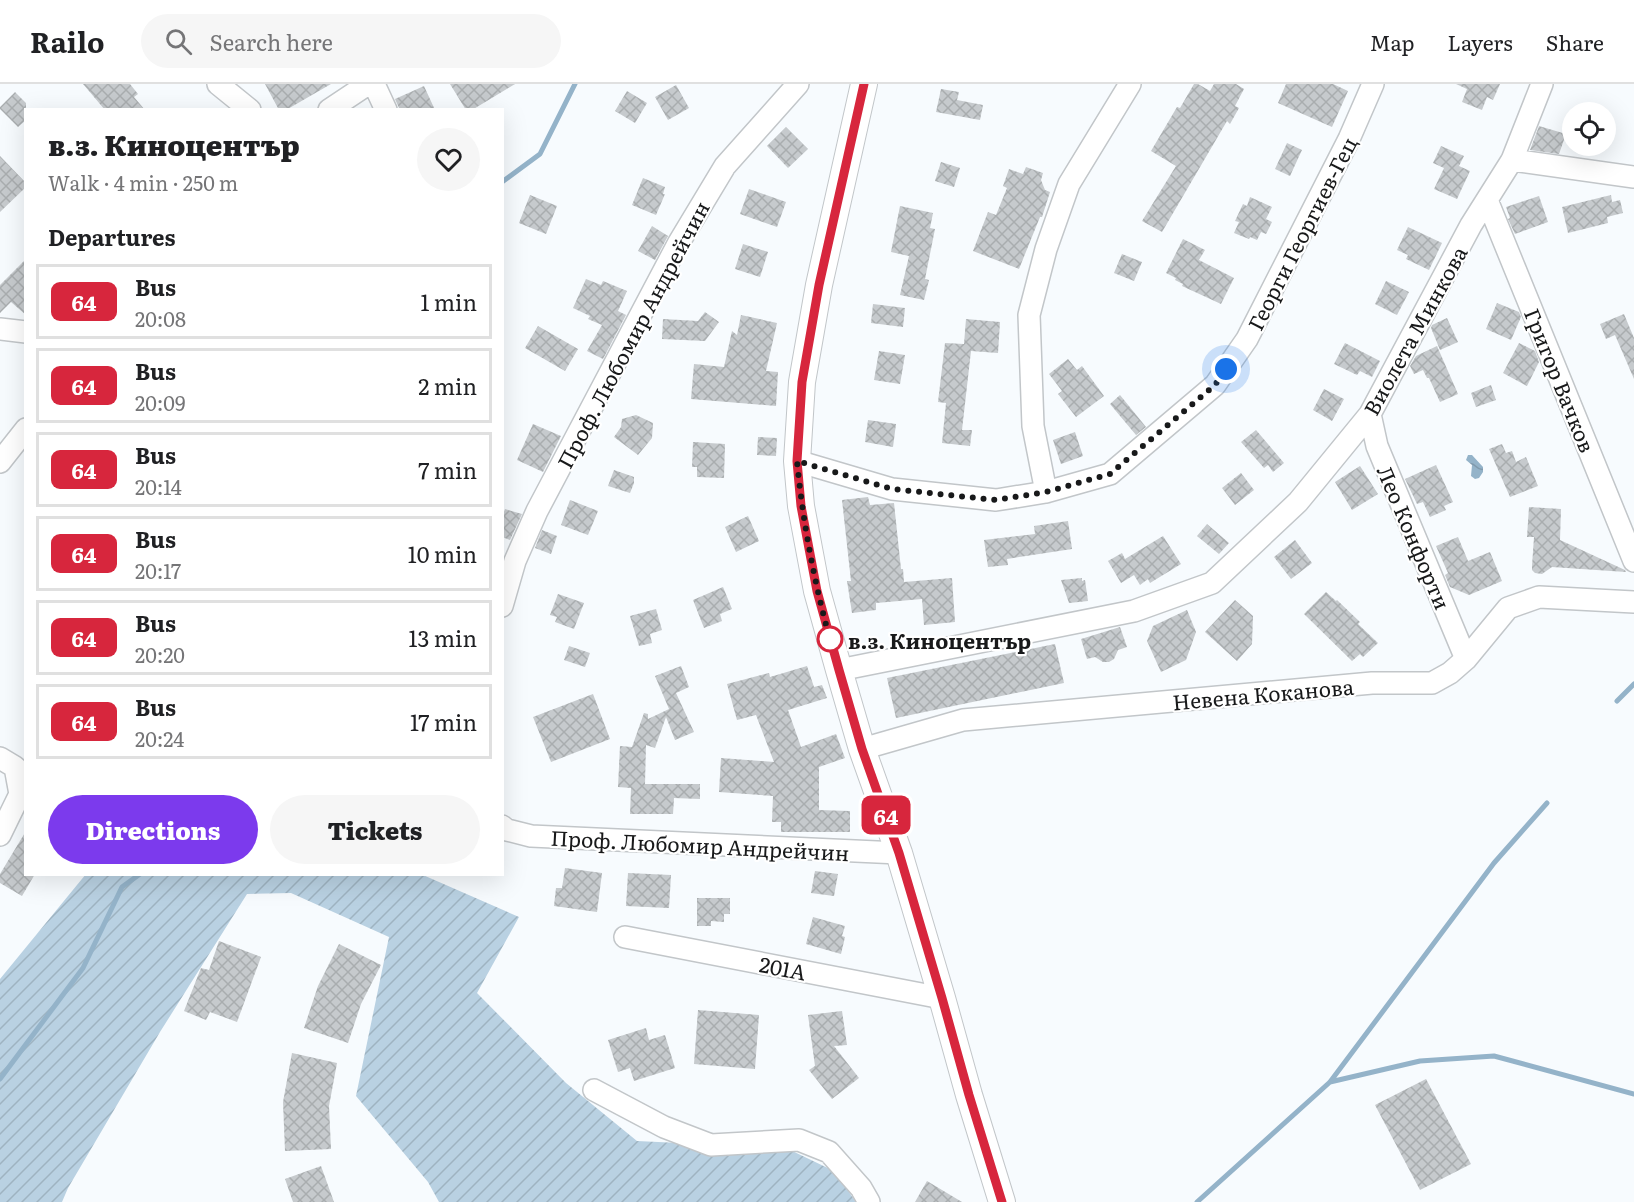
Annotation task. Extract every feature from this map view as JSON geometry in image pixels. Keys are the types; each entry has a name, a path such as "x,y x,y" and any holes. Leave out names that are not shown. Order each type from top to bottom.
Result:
{"main road":[{"path":"864,84 817,296 802,382 797,461 801,506 817,591 839,670 862,749 899,853 1002,1202"}],"street":[{"path":"218,84 248,108"},
{"path":"332,108 368,84"},
{"path":"374,84 385,108"},
{"name":"Проф. Любомир Андрейчин","path":"504,600 516,561 537,512 678,244 725,166 798,84"},
{"path":"1046,492 1033,426 1029,315 1046,249 1069,184 1130,84"},
{"name":"Георги Георгиев-Гец","path":"797,461 892,489 996,500 1046,492 1110,474 1215,385 1247,339 1349,139 1373,84"},
{"name":"Виолета Минкова","path":"839,670 1134,611 1212,583 1298,502 1370,414 1471,225 1512,160 1542,84"},
{"path":"1512,160 1634,177"},
{"name":"Григор Вачков","path":"1487,200 1634,561"},
{"path":"0,329 24,332"},
{"name":"Лео Конфорти","path":"1370,414 1377,446 1466,659"},
{"path":"0,462 24,432"},
{"name":"Невена Коканова","path":"862,749 963,720 1360,684 1432,682 1450,673 1466,659 1508,608 1539,597 1634,602"},
{"path":"0,758 15,767 20,794 0,835"},
{"name":"Проф. Любомир Андрейчин","path":"504,828 531,836 899,853"},
{"name":"201А","path":"625,937 942,998"},
{"path":"594,1090 664,1127 711,1145 799,1140 829,1152 861,1188 869,1202"}],"shaded area":[{"path":"84,876 425,876 519,917 477,993 566,1083 637,1141 786,1148 834,1171 856,1202 439,1202 428,1182 356,1096 389,937 291,893 247,894 160,1032 62,1202 0,1202 0,979"}],"water":[{"path":"1468,455 1472,455 1483,467 1479,478 1475,479 1471,476 1472,465 1466,460"}],"building":[{"path":"83,84 130,84 138,94 134,97 143,108 103,108"},
{"path":"265,84 331,84 289,108 278,108"},
{"path":"450,84 515,84 475,108 465,108"},
{"path":"1194,84 1210,91 1214,84 1236,84 1244,89 1235,106 1239,108 1230,124 1227,121 1162,232 1142,221 1176,166 1151,151 1177,107 1180,108"},
{"path":"1286,84 1333,84 1348,91 1332,127 1278,103"},
{"path":"1456,84 1500,84 1493,100 1487,97 1482,110 1462,102 1467,89"},
{"path":"676,85 689,108 668,120 655,97"},
{"path":"424,86 434,108 399,108 395,99"},
{"path":"941,89 959,92 957,100 983,105 980,120 936,112"},
{"path":"627,91 647,103 635,123 615,111"},
{"path":"15,92 26,103 24,122 18,127 0,107"},
{"path":"1539,126 1562,133 1559,154 1530,150"},
{"path":"786,127 808,149 788,168 767,146"},
{"path":"1287,143 1302,150 1290,176 1275,169"},
{"path":"1441,146 1464,156 1459,166 1470,171 1457,199 1434,189 1444,168 1433,163"},
{"path":"0,156 24,181 24,189 0,212"},
{"path":"941,162 960,168 954,187 935,181"},
{"path":"1026,167 1043,173 1041,180 1045,190 1050,192 1042,217 1040,217 1019,269 973,251 988,212 996,215 1007,188 1003,186 1009,169 1023,174"},
{"path":"643,178 665,187 663,194 665,194 656,215 632,205"},
{"path":"749,189 786,202 777,227 740,214"},
{"path":"530,195 557,206 546,234 519,223"},
{"path":"1611,195 1612,202 1620,200 1623,213 1607,217 1608,223 1568,233 1562,207"},
{"path":"1539,196 1548,222 1515,234 1508,219 1510,218 1506,207"},
{"path":"1250,197 1272,207 1266,219 1272,222 1266,234 1261,232 1257,240 1234,233 1239,222 1235,221 1243,204 1247,206"},
{"path":"900,206 933,213 930,228 935,229 925,279 929,280 924,300 900,295 909,256 891,252"},
{"path":"652,226 668,236 655,260 638,251"},
{"path":"1408,227 1442,243 1429,270 1406,259 1408,255 1397,250"},
{"path":"1183,239 1205,250 1199,260 1234,278 1221,304 1182,286 1183,284 1175,280 1176,278 1166,273"},
{"path":"743,244 768,252 760,277 735,269"},
{"path":"1122,254 1142,262 1134,281 1114,273"},
{"path":"24,261 24,313 11,302 0,313 0,285"},
{"path":"586,279 601,285 603,281 627,291 618,311 626,315 603,359 587,351 602,325 588,319 590,316 573,308"},
{"path":"1386,281 1409,292 1397,315 1375,304"},
{"path":"1497,303 1519,312 1521,317 1511,340 1486,329"},
{"path":"873,304 905,308 903,327 871,323"},
{"path":"705,312 719,322 705,341 662,339 663,319 698,321"},
{"path":"1624,314 1634,338 1634,379 1615,335 1606,339 1600,324"},
{"path":"741,315 777,323 766,371 778,372 776,406 691,399 694,364 724,367 732,331 737,335"},
{"path":"1447,318 1458,342 1440,350 1431,328 1432,325"},
{"path":"966,319 1000,322 998,353 971,351 962,430 972,430 970,446 942,443 946,403 938,402 945,343 964,344"},
{"path":"538,326 578,349 565,371 525,348"},
{"path":"1345,343 1380,361 1372,377 1360,371 1357,375 1334,364"},
{"path":"1519,343 1535,351 1539,362 1527,386 1503,373"},
{"path":"1437,346 1458,394 1440,402 1423,370 1414,374 1410,366 1416,356"},
{"path":"879,351 905,355 900,384 874,380"},
{"path":"1068,359 1077,370 1082,366 1104,396 1076,417 1058,394 1062,391 1049,374"},
{"path":"1491,385 1496,400 1476,407 1471,393"},
{"path":"1324,389 1344,399 1332,421 1313,410"},
{"path":"1120,395 1146,427 1136,435 1110,404"},
{"path":"636,415 653,423 652,438 638,455 614,437 621,427 622,419"},
{"path":"868,420 896,424 893,447 865,442"},
{"path":"533,424 561,436 543,472 517,460"},
{"path":"1256,430 1284,463 1273,472 1268,465 1264,468 1241,442"},
{"path":"1075,432 1083,456 1061,464 1053,440"},
{"path":"758,437 777,438 776,456 757,455"},
{"path":"693,442 725,444 724,478 697,477 697,467 692,467"},
{"path":"1502,444 1506,453 1512,451 1516,462 1526,457 1538,486 1510,497 1489,449"},
{"path":"1436,465 1453,502 1444,506 1446,510 1430,517 1423,502 1417,504 1405,479"},
{"path":"1360,466 1378,494 1352,510 1335,482"},
{"path":"614,470 634,477 630,493 608,486"},
{"path":"1241,473 1254,490 1235,505 1222,488"},
{"path":"868,497 870,505 894,503 904,582 952,578 955,622 924,625 922,599 876,603 876,610 852,613 847,581 851,581 842,500"},
{"path":"570,500 598,511 588,535 561,525"},
{"path":"1529,507 1561,509 1560,540 1626,572 1552,567 1542,574 1535,573 1532,570 1534,537 1527,537"},
{"path":"505,509 522,514 510,540 504,538"},
{"path":"748,516 759,541 736,552 725,527"},
{"path":"1068,521 1072,549 1007,559 1008,565 988,567 984,540 1035,534 1034,526"},
{"path":"1207,524 1229,543 1219,554 1197,536"},
{"path":"542,530 557,536 551,554 535,548"},
{"path":"1163,536 1181,564 1150,583 1148,579 1140,585 1134,575 1121,583 1108,561 1122,553 1125,559"},
{"path":"1458,537 1468,561 1490,552 1502,581 1469,595 1450,587 1445,575 1448,573 1436,546"},
{"path":"1295,540 1312,563 1291,579 1274,557"},
{"path":"1082,578 1082,581 1085,580 1088,601 1069,603 1061,580"},
{"path":"723,587 732,609 720,614 722,621 704,628 693,600"},
{"path":"1326,592 1360,622 1358,624 1378,643 1363,657 1360,654 1352,661 1304,614"},
{"path":"558,594 584,603 574,629 555,622 557,617 550,615"},
{"path":"1235,600 1253,616 1252,644 1237,661 1205,632"},
{"path":"656,609 662,630 650,634 652,643 639,646 630,616"},
{"path":"1187,610 1196,632 1186,660 1161,672 1147,641 1153,626"},
{"path":"1120,627 1127,647 1118,650 1114,659 1109,662 1103,662 1095,657 1087,659 1081,639"},
{"path":"1055,644 1064,683 896,718 887,678"},
{"path":"569,646 590,653 585,667 564,660"},
{"path":"681,666 689,687 676,693 694,732 675,740 666,717 655,748 646,745 645,784 700,784 700,799 674,798 673,814 630,814 631,788 618,787 620,746 632,747 644,713 648,714 648,719 669,709 655,676"},
{"path":"807,666 814,687 822,685 827,698 788,710 801,747 836,734 845,758 819,767 819,810 850,811 850,832 781,832 781,822 772,822 773,796 719,792 721,758 774,762 756,715 737,720 727,684 769,673 770,677"},
{"path":"593,694 610,739 551,762 533,717"},
{"path":"24,834 24,876 34,876 22,896 0,883 0,874"},
{"path":"565,868 602,873 597,912 554,906 556,888 562,888"},
{"path":"815,871 838,874 834,896 811,893"},
{"path":"628,873 671,875 669,908 626,906"},
{"path":"697,898 730,898 730,914 724,914 724,922 711,921 711,926 697,926"},
{"path":"813,917 845,926 841,954 806,944"},
{"path":"219,941 261,957 237,1022 210,1012 206,1020 184,1011 201,968 209,970"},
{"path":"339,944 381,965 361,1004 348,1043 304,1028 318,986"},
{"path":"698,1010 759,1015 755,1069 694,1064"},
{"path":"842,1011 847,1045 834,1046 859,1078 832,1099 809,1070 815,1066 808,1015"},
{"path":"646,1028 649,1040 665,1035 675,1068 634,1081 630,1068 618,1072 608,1040"},
{"path":"292,1053 337,1063 329,1106 331,1149 285,1151 283,1102"},
{"path":"1426,1079 1471,1164 1420,1190 1375,1105"},
{"path":"321,1166 334,1202 293,1202 285,1179"},
{"path":"927,1181 962,1202 915,1202"}],"waterway":[{"path":"504,181 540,154 575,84"},
{"path":"1617,701 1634,684"},
{"path":"1197,1202 1330,1082 1494,863 1547,803"},
{"path":"0,1079 83,968 122,887 137,876"},
{"path":"1330,1082 1420,1061 1494,1056 1634,1094"}],"bus line":[{"name":"64","path":"864,84 819,285 802,382 797,461 801,506 817,591 839,670 862,749 899,853 1002,1202"}],"place":[{"name":"в.з. Киноцентър","path":"830,639"}],"route":[{"path":"830,639 832,647 817,591 801,506 797,461 892,489 996,500 1046,492 1110,474 1215,385 1226,369"}]}
